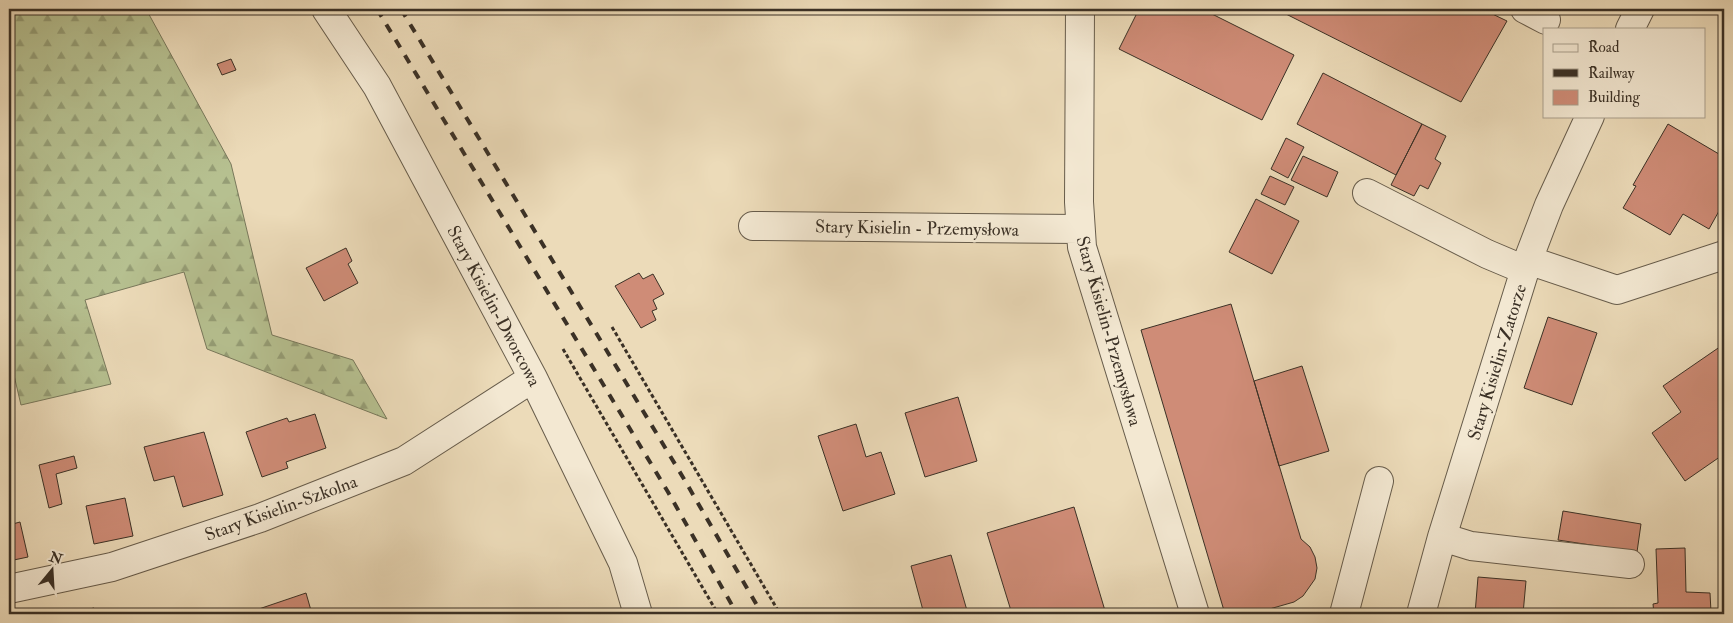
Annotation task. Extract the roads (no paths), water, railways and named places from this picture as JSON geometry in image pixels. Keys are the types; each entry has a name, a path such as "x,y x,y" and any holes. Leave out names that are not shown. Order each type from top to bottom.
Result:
{"street":[{"name":"Stary Kisielin-Dworcowa","path":"326,9 377,86 533,378 623,562 638,614"},
{"name":"Stary Kisielin-Przemysłowa","path":"1080,9 1080,229 1089,275 1195,614"},
{"path":"1630,28 1640,9"},
{"name":"Stary Kisielin-Zatorze","path":"1421,614 1442,537 1526,265 1549,205 1589,118"},
{"path":"1367,193 1487,254 1617,290 1724,255"},
{"name":"Stary Kisielin - Przemysłowa","path":"753,226 1080,229"},
{"name":"Stary Kisielin-Szkolna","path":"9,589 112,566 260,518 396,464 533,378"},
{"path":"1344,614 1379,481"},
{"path":"1442,537 1471,546 1630,564"},
{"path":"623,562 650,614"}],"railway":[{"path":"377,9 668,492 737,614"},
{"path":"401,9 684,479 762,614"}]}
